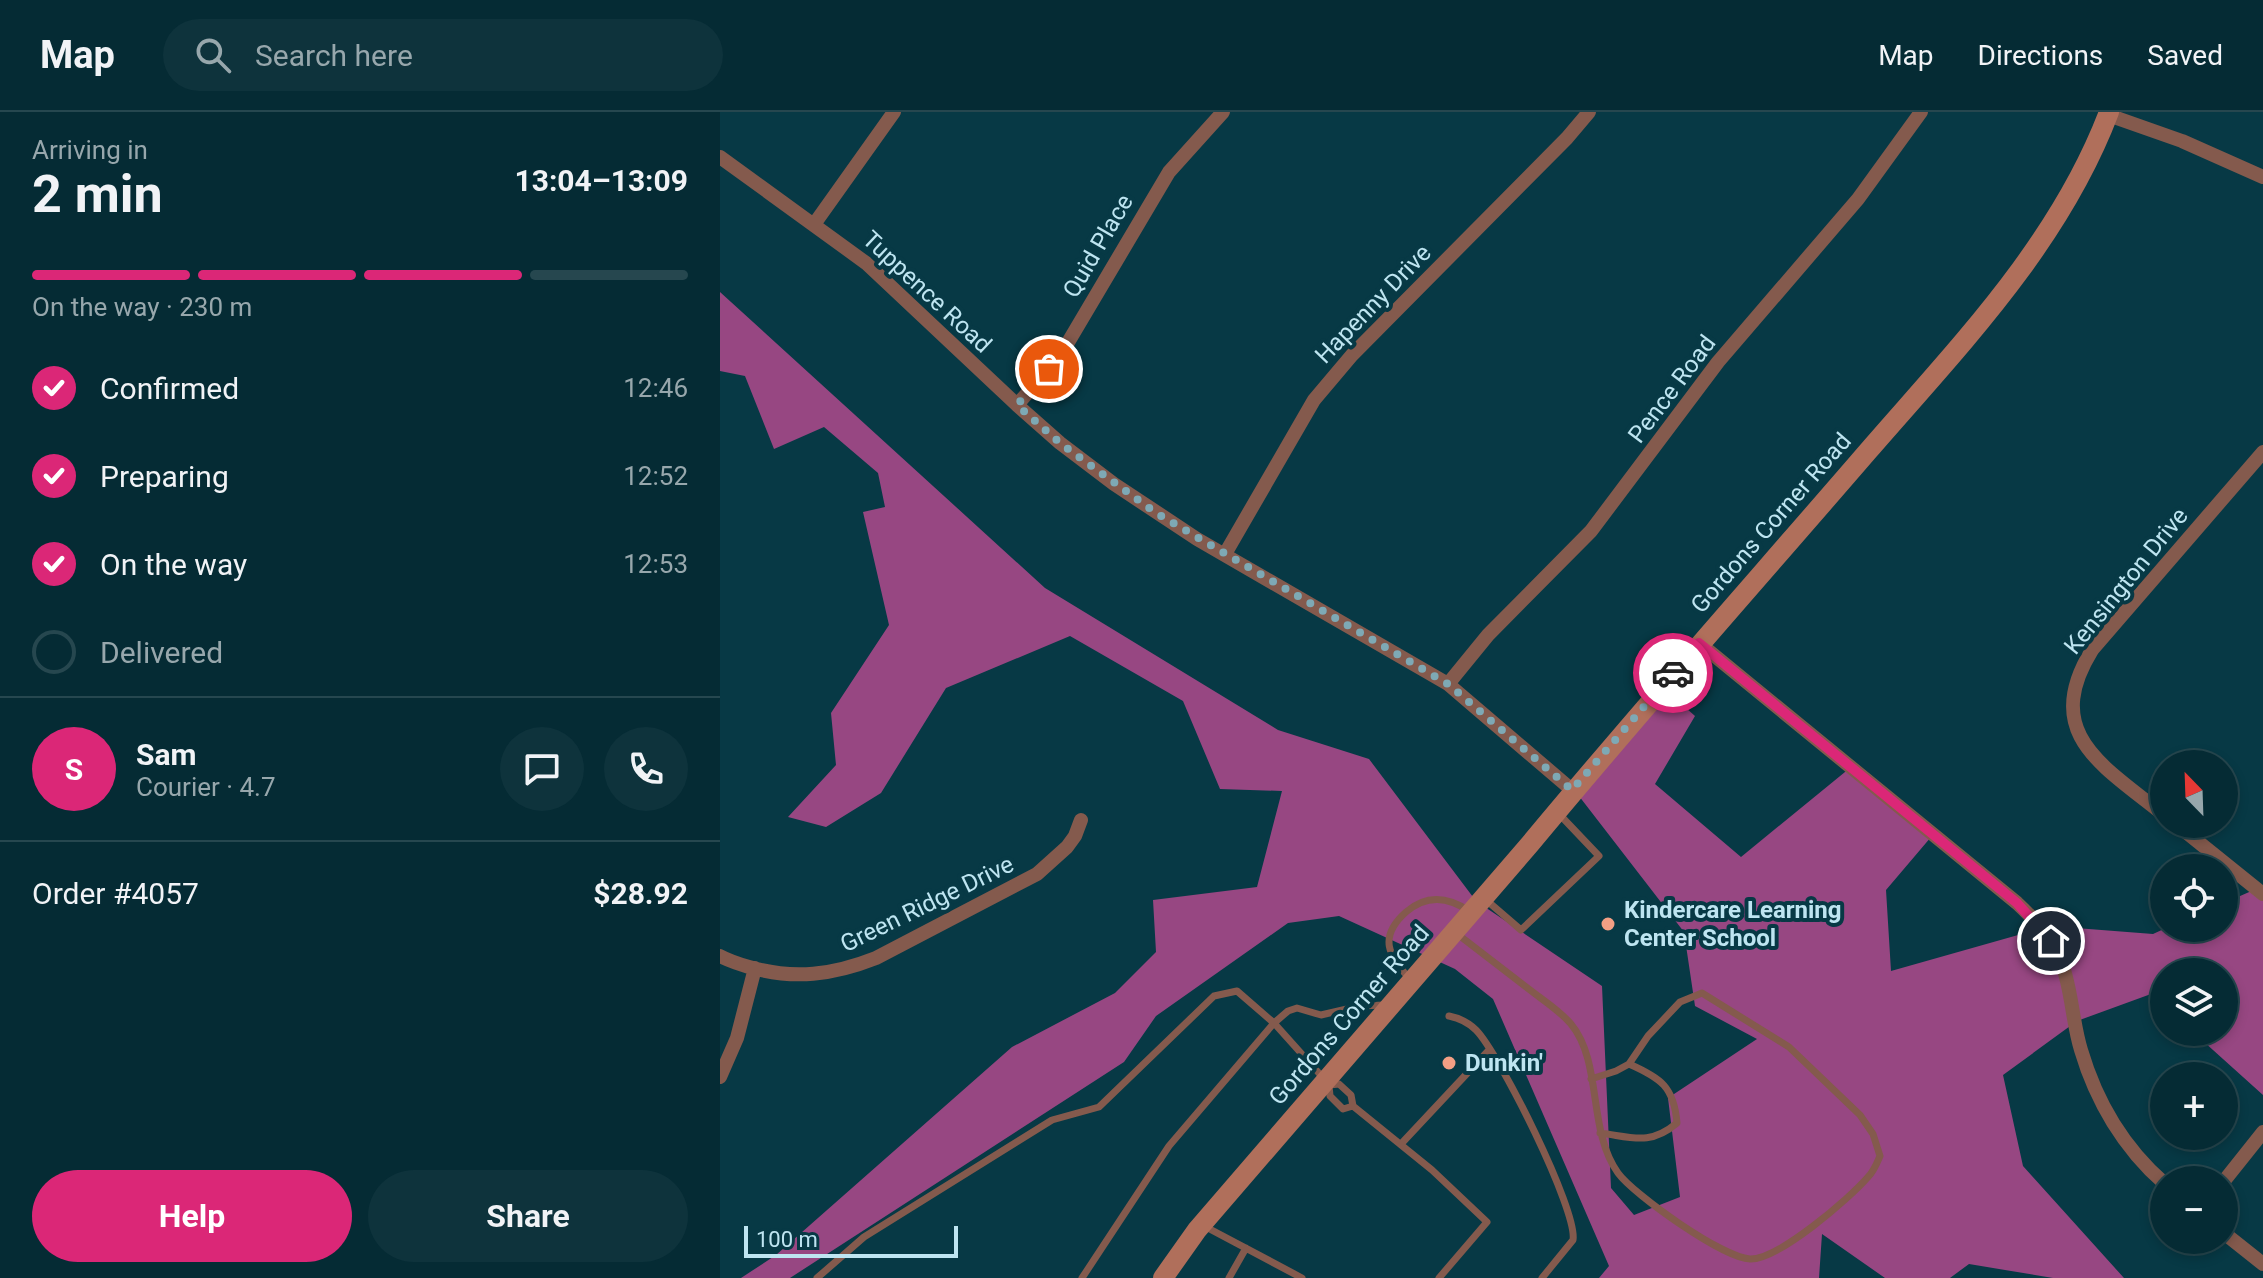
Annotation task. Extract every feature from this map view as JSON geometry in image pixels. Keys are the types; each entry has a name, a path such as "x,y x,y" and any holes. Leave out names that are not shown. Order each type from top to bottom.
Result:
{"street":[{"path":"815,223 894,112"},
{"name":"Quid Place","path":"1017,405 1060,356 1169,172 1223,112"},
{"name":"Hapenny Drive","path":"1225,554 1314,400 1352,355 1567,138 1589,112"},
{"name":"Pence Road","path":"1448,684 1488,635 1591,531 1718,362 1858,199 1921,112"},
{"path":"2108,113 2263,177"},
{"name":"Gordons Corner Road","path":"1163,1278 1202,1225 1328,1083 1572,790 1748,591 2013,282 2063,208 2108,113"},
{"name":"Tuppence Road","path":"720,157 815,223 889,282 1017,405 1114,484 1197,539 1448,684 1572,790"},
{"name":"Kensington Drive","path":"2150,803 2100,762 2084,743 2072,719 2077,679 2092,650 2263,452"},
{"path":"1699,643 2006,893 2036,921 2061,961 2080,1049 2092,1083 2118,1131 2150,1169"},
{"name":"Green Ridge Drive","path":"720,956 755,968 801,976 851,968 1037,874 1067,847 1081,820"},
{"path":"2193,838 2263,894"},
{"path":"720,1077 737,1038 755,968"},
{"path":"2236,1166 2263,1132"},
{"path":"2238,1244 2263,1264"}],"lane":[{"path":"1412,981 1392,955 1389,936 1394,924 1416,904 1431,898 1477,905 1521,930 1599,856 1557,811"},
{"path":"1455,932 1572,1025 1587,1051 1591,1079 1600,1133 1618,1174 1680,1226 1727,1252 1750,1260 1785,1247 1836,1208 1871,1175 1880,1156 1873,1134 1860,1115 1789,1047 1702,993 1680,1002 1648,1036 1629,1064 1591,1079"},
{"path":"817,1278 864,1237 1052,1120 1099,1107 1214,996 1237,991 1274,1023 1328,1083 1330,1096 1343,1109 1353,1106"},
{"path":"1082,1278 1169,1146 1274,1023 1288,1011 1297,1008 1321,1015 1360,1006 1392,1004"},
{"path":"1449,1016 1462,1020 1476,1030 1489,1050 1543,1149 1575,1230 1573,1240 1542,1278"},
{"path":"1401,1144 1489,1050"},
{"path":"1600,1133 1645,1139 1663,1136 1677,1123 1676,1109 1658,1076 1629,1064"},
{"path":"1328,1083 1339,1084 1351,1095 1353,1106 1401,1144 1487,1222 1439,1278"},
{"path":"1202,1225 1302,1278"},
{"path":"1229,1278 1246,1248"}],"shaded area":[{"path":"720,292 1045,588 1278,730 1369,759 1476,901 1602,986 1611,1188 1634,1215 1680,1197 1668,1098 1757,1039 1695,1006 1684,932 1572,787 1659,684 1695,716 1655,784 1741,857 1856,763 1937,830 1886,890 1891,971 2050,926 2150,934 2150,942 2238,942 2238,897 2263,886 2263,1095 2238,1072 2238,1062 2226,1062 2209,1046 2238,1046 2238,958 2150,958 2150,994 2077,1021 2003,1075 2023,1166 2124,1278 2053,1278 1969,1264 1950,1278 1885,1278 1822,1234 1819,1278 1599,1278 1609,1266 1493,999 1455,969 1339,916 1288,923 1156,1016 1124,1062 790,1278 741,1278 776,1255 1012,1047 1115,993 1156,952 1153,900 1257,887 1282,791 1220,789 1183,701 1070,636 946,688 881,793 826,827 788,817 836,765 831,713 889,625 863,512 885,507 878,473 824,427 774,449 745,376 720,371"}],"way so far":[{"path":"1049,369 1017,405 1060,443 1114,484 1197,539 1448,684 1572,790 1673,673"}],"place":[{"name":"Kindercare Learning Center School","path":"1608,924"},
{"name":"Dunkin'","path":"1449,1063"}],"route":[{"path":"1673,673 1699,643 2017,903 2051,941"}]}
